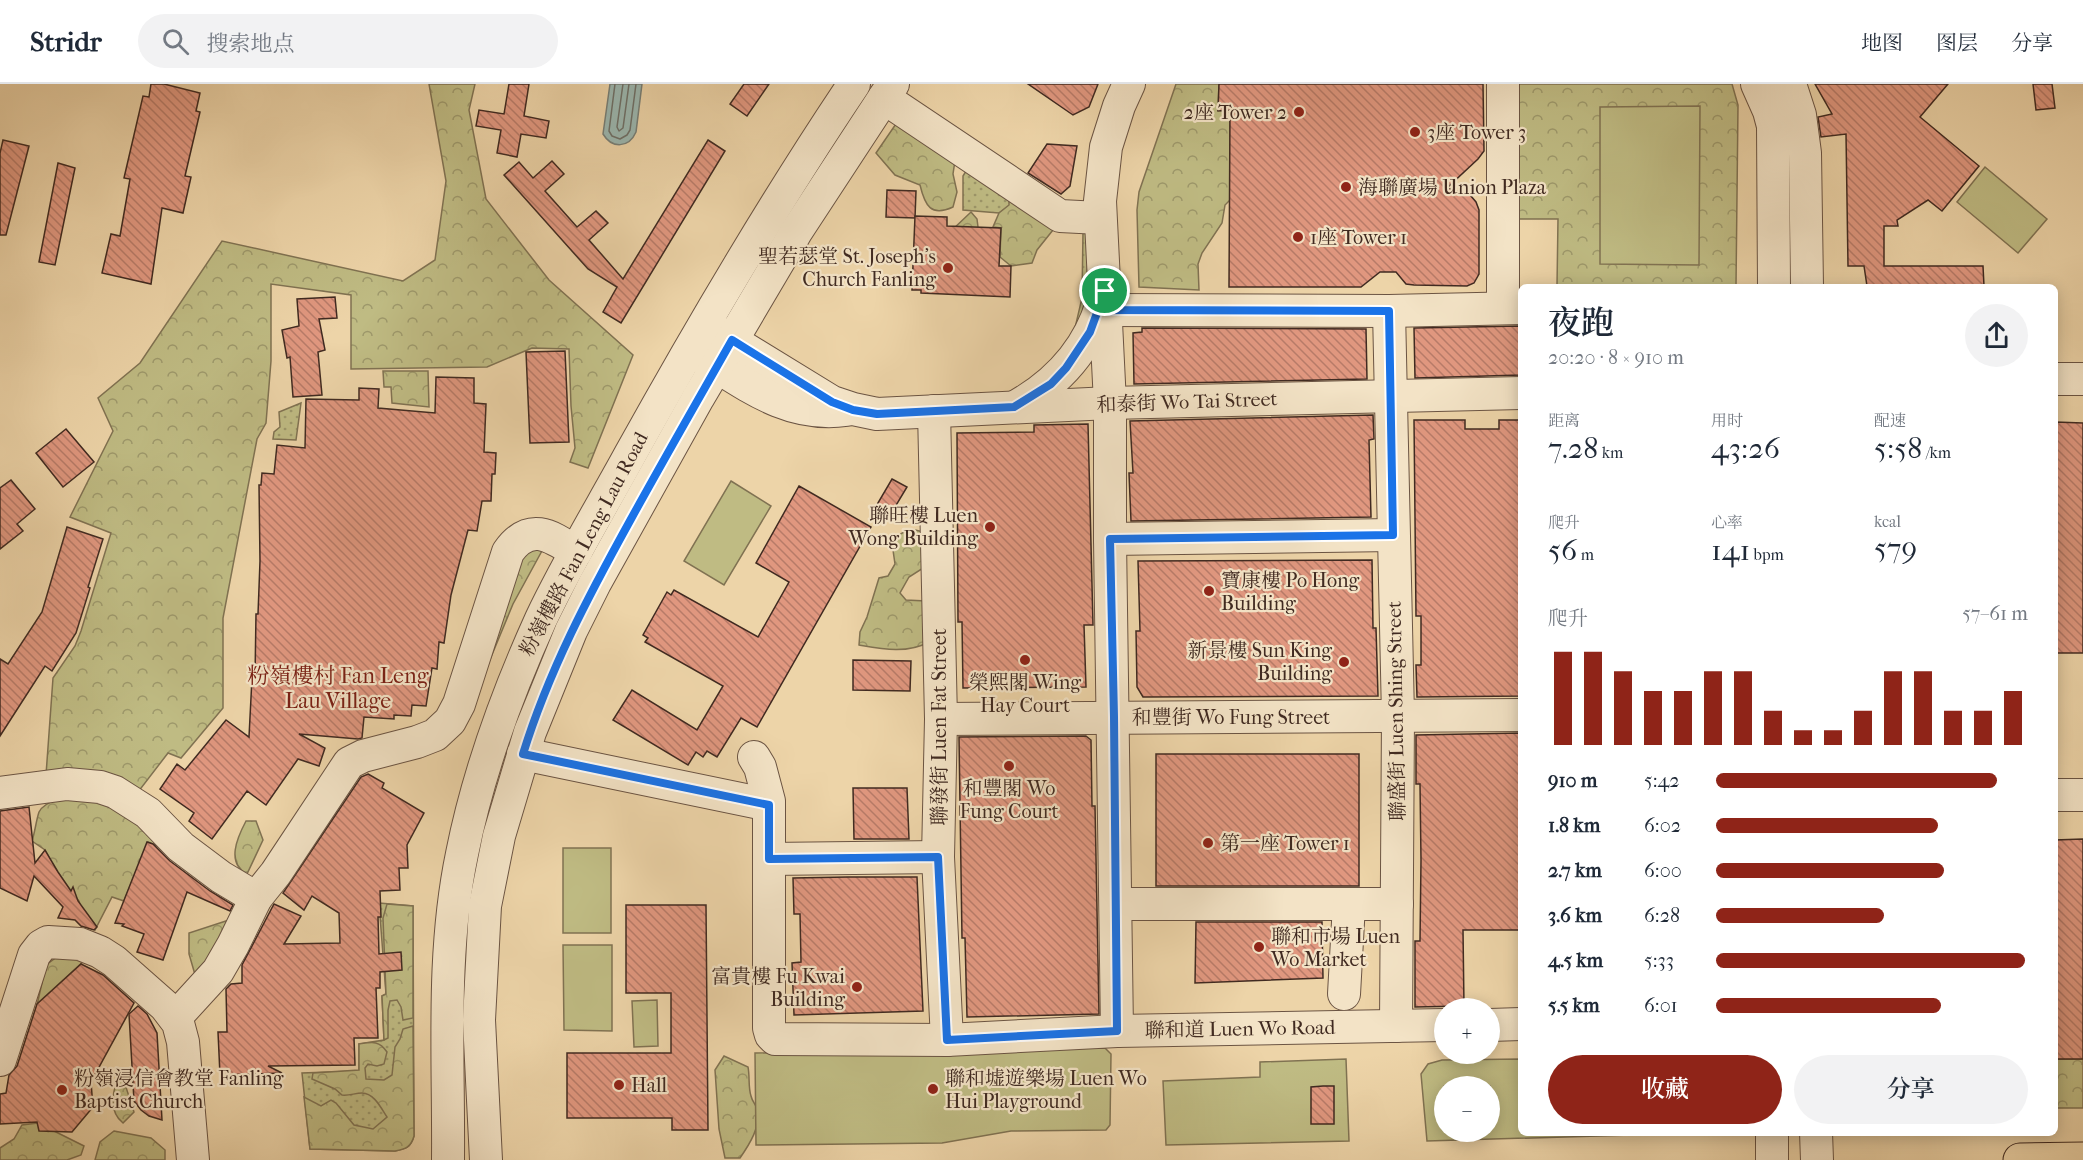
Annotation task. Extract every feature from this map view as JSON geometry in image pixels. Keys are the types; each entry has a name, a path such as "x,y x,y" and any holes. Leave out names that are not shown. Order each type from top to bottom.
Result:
{"main road":[{"path":"2020,1160 2083,1159"}],"street":[{"name":"粉嶺樓路 Fan Leng Lau Road","path":"448,1160 446,984 462,853 500,721 542,618 576,552 697,337 788,183 855,84"},
{"path":"1117,1031 1110,404 1100,219 1101,183 1106,147 1119,106 1129,84"},
{"path":"1106,300 1389,311 1512,308 1503,84"},
{"path":"1757,84 1773,126 1774,284"},
{"path":"1790,84 1803,133 1807,284"},
{"name":"粉嶺樓路 Fan Leng Lau Road","path":"486,1160 479,1020 485,906 499,836 523,754 549,681 590,593 724,354 806,215 888,91"},
{"path":"888,91 1060,216 1100,219"},
{"path":"1014,407 1051,384 1066,368 1090,332 1106,300"},
{"name":"聯盛街 Luen Shing Street","path":"1389,311 1398,716 1396,1026"},
{"name":"和泰街 Wo Tai Street","path":"697,337 724,354 832,402 865,412 1518,393"},
{"path":"2058,379 2083,379"},
{"path":"2058,391 2083,391"},
{"name":"聯發街 Luen Fat Street","path":"934,411 941,719 938,857 947,1040"},
{"name":"聯發街 Luen Fat Street","path":"865,412 900,425 914,440 930,465 936,487"},
{"path":"175,1018 218,971 256,898 276,873 349,764 371,753 426,739 443,729 450,721 459,704 508,552 513,545 527,535 544,534 576,552"},
{"path":"1110,539 1393,535"},
{"name":"和豐街 Wo Fung Street","path":"941,719 1518,715"},
{"path":"523,754 769,805"},
{"path":"754,757 760,766 769,805 769,859 938,857"},
{"path":"0,793 67,784 100,787 115,792 148,813 181,847 221,877 256,898"},
{"path":"2058,795 2083,795"},
{"name":"聯和道 Luen Wo Road","path":"769,859 769,1028 775,1039 947,1040 1117,1031 1434,1025"},
{"path":"1116,904 1397,904"},
{"path":"1344,994 1349,904"},
{"path":"0,1060 34,955 41,945 48,942 80,944 100,952 114,961 165,1006 178,1023 183,1042 193,1160"},
{"path":"1500,1025 1518,1024"},
{"path":"1772,1136 1772,1160"},
{"path":"1816,1136 1816,1160"}],"green space":[{"path":"429,84 475,84 469,110 486,199 549,280 633,355 588,468 570,462 575,448 569,349 532,348 487,367 351,369 351,295 271,284 271,361 266,423 257,439 223,618 223,708 181,758 168,753 135,796 46,775 53,678 75,646 81,631 111,533 70,517 113,431 98,398 140,363 222,241 403,281 435,260 446,181"},
{"path":"1176,84 1219,84 1218,110 1230,113 1230,200 1225,205 1222,223 1202,253 1198,264 1199,290 1139,287 1137,210 1139,192"},
{"path":"1519,84 1732,84 1738,105 1736,284 1557,284 1558,219 1518,219"},
{"path":"1700,106 1699,265 1600,264 1600,107"},
{"path":"900,118 956,154 953,174 957,192 953,207 939,211 930,208 924,199 920,185 895,175 876,153"},
{"path":"971,163 1013,190 1010,205 999,213 963,210 963,176"},
{"path":"1985,167 2047,219 2018,253 1957,202"},
{"path":"1009,191 1051,215 1053,230 1037,250 1032,263 1011,266 1000,257 1001,228 993,227 999,213 1009,205"},
{"path":"971,212 977,219 978,227 977,260 951,231"},
{"path":"1083,232 1088,232 1087,299 1085,314 1075,328 1082,298"},
{"path":"383,371 428,371 429,407 392,403 391,387 384,387"},
{"path":"301,403 296,440 273,439 274,432 280,427 279,412"},
{"path":"731,481 771,506 724,585 684,561"},
{"path":"911,529 932,534 931,563 909,577 900,593 906,600 926,601 929,642 903,649 859,645 860,632 879,578 888,576 895,564 893,550 900,534"},
{"path":"543,549 513,604 484,674 521,559 528,551"},
{"path":"102,790 160,847 148,842 124,901 112,897 95,930 85,921 79,901 59,876 45,850 32,841 39,812 43,807 58,799"},
{"path":"246,821 256,821 263,840 247,874 241,869 235,857 239,835"},
{"path":"563,848 611,848 611,933 563,933"},
{"path":"379,903 413,906 414,1136 408,1147 395,1151 310,1149 302,1073 359,1071 359,1044 384,1040 382,996 386,994"},
{"path":"387,904 413,906 413,1018 403,1020 401,1007 397,1000 390,1001 388,1038 384,1040 382,996 386,994 383,918"},
{"path":"229,920 232,930 196,978 189,954 189,933"},
{"path":"563,945 612,945 612,1031 564,1030"},
{"path":"61,954 88,957 37,1005 46,965"},
{"path":"657,1000 658,1046 634,1047 632,1001"},
{"path":"413,1026 414,1136 410,1145 395,1151 310,1149 304,1097 321,1106 331,1100 354,1125 373,1129 387,1117 370,1095 362,1093 342,1095 335,1089 312,1079 313,1073 359,1070 359,1044 375,1043 381,1045 387,1052 384,1064 377,1066 368,1064 365,1068 366,1079 384,1080 392,1075 395,1047 403,1029"},
{"name":"聯和墟遊樂場 Luen Wo Hui Playground","path":"1105,1048 1111,1054 1110,1125 1106,1130 1011,1131 942,1143 756,1145 755,1053"},
{"path":"724,1056 748,1067 750,1093 758,1115 754,1135 740,1158 725,1158 719,1129 715,1070"},
{"name":"聯和墟遊樂場 Luen Wo Hui Playground","path":"1346,1059 1349,1141 1166,1145 1163,1081 1260,1077 1260,1062"},
{"path":"1500,1059 1518,1059 1518,1136 1596,1136 1500,1139 1500,1076 1434,1076 1434,1141 1427,1141 1421,1074 1428,1064 1434,1062 1500,1064"},
{"path":"2058,1059 2083,1059 2083,1108 2058,1108"},
{"path":"118,1079 124,1081 134,1112 123,1123 115,1113 113,1102"},
{"path":"38,1123 84,1146 81,1155 67,1160 0,1160 0,1148 14,1139 22,1125"},
{"path":"114,1131 151,1138 165,1150 165,1160 95,1160 100,1142"}],"water":[{"path":"610,84 642,84 636,132 625,144 611,142 603,134"}],"building":[{"path":"151,84 164,84 200,93 196,111 200,112 185,176 191,177 183,213 162,208 151,284 102,273 111,234 120,236 130,179 124,178 143,96 149,97"},
{"path":"509,84 529,84 524,116 549,121 546,138 521,134 517,157 497,153 501,130 476,126 479,110 504,114"},
{"path":"744,84 769,84 747,116 730,104"},
{"path":"1028,84 1098,84 1089,107 1073,115"},
{"name":"海聯廣場 Union Plaza","path":"1219,84 1483,84 1484,151 1447,188 1470,195 1479,210 1479,274 1474,283 1467,286 1414,285 1406,284 1396,272 1380,272 1361,287 1229,287 1230,110 1218,111"},
{"path":"1815,84 1948,84 1920,117 1979,166 1942,211 1928,200 1897,220 1898,226 1884,226 1884,266 1983,266 1984,284 1867,284 1864,266 1848,266 1846,134 1821,137 1818,117 1832,114"},
{"path":"2033,84 2052,84 2055,108 2036,110"},
{"path":"3,140 29,146 6,235 0,235 0,153"},
{"path":"708,140 725,151 621,323 603,312 617,287 588,269 504,175 519,162 533,178 552,161 564,174 545,191 577,227 596,211 608,223 589,240 623,279"},
{"path":"1047,144 1077,146 1070,186 1061,194 1028,173"},
{"path":"58,163 75,168 55,265 39,262"},
{"path":"887,190 916,191 915,218 886,217"},
{"path":"915,216 947,217 947,226 1001,228 999,266 1011,266 1010,297 921,293 921,290 912,290"},
{"path":"335,297 337,318 319,319 325,350 318,352 322,395 293,397 290,357 287,358 282,330 299,326 297,299"},
{"path":"1518,326 1518,375 1415,378 1414,328"},
{"path":"1142,328 1366,329 1367,379 1134,384 1133,333 1142,332"},
{"path":"565,351 569,442 530,443 526,352"},
{"path":"436,377 474,378 474,403 486,404 484,452 496,453 495,474 492,474 491,501 482,501 477,531 468,530 451,595 444,643 439,642 437,669 432,668 426,706 412,705 411,716 394,715 394,719 364,717 362,738 358,739 299,734 325,748 319,766 298,759 266,805 247,791 212,839 189,821 194,813 160,789 177,764 185,770 226,720 249,737 252,678 255,678 260,561 259,485 261,485 262,473 274,474 277,445 305,448 306,399 359,400 359,388 379,389 378,408 435,413"},
{"path":"1373,415 1374,439 1369,440 1371,517 1131,521 1129,473 1133,473 1130,421"},
{"path":"1414,420 1465,420 1465,429 1499,429 1499,420 1518,420 1518,696 1417,697 1416,665 1421,665 1421,616 1416,616"},
{"path":"2058,422 2083,423 2083,653 2058,653"},
{"path":"1088,424 1093,625 1084,625 1086,687 963,688 962,622 958,622 957,433 1034,432 1034,425"},
{"path":"66,429 94,462 63,487 36,453"},
{"path":"892,479 907,487 889,517 875,508"},
{"path":"11,480 35,509 17,524 23,531 0,549 0,488"},
{"path":"799,486 871,527 757,727 741,718 717,757 707,751 703,757 696,752 688,765 613,720 632,690 697,730 723,686 645,642 648,638 643,635 667,592 671,595 674,590 758,637 789,582 756,563"},
{"path":"67,527 103,539 76,633 52,671 45,666 0,736 0,659 8,664 42,612"},
{"path":"1372,560 1373,628 1376,628 1378,696 1143,697 1137,687 1136,631 1140,631 1138,561"},
{"path":"853,660 911,661 910,691 853,690"},
{"path":"1518,733 1518,930 1463,930 1464,998 1434,998 1434,1007 1415,1007 1415,941 1420,941 1421,860 1420,784 1416,784 1416,735"},
{"path":"1086,736 1091,740 1092,806 1095,806 1099,1014 967,1017 965,938 962,938 959,737"},
{"path":"1156,754 1359,754 1359,886 1156,886"},
{"path":"368,774 384,783 382,788 424,813 407,845 408,868 399,868 400,890 380,891 379,954 401,952 402,970 380,972 380,988 376,988 378,1038 354,1038 355,1065 268,1066 282,1073 220,1075 218,1032 227,1032 226,989 231,984 242,983 242,965 274,904 301,916 284,944 340,943 339,913 312,896 304,910 283,893 361,777"},
{"path":"853,788 907,788 909,839 854,839"},
{"path":"29,807 35,863 45,850 71,891 73,887 78,901 97,927 94,930 81,926 75,920 58,918 63,907 34,876 27,901 0,888 0,811"},
{"path":"2083,839 2083,1059 2058,1059 2058,840"},
{"path":"147,842 153,844 170,861 210,891 233,905 230,911 187,892 163,960 137,952 144,934 122,926 124,924 115,923"},
{"path":"917,877 923,1011 794,1015 792,963 801,962 800,914 794,914 793,878"},
{"path":"626,905 706,905 708,1130 672,1130 672,1118 567,1118 567,1053 671,1053 671,993 626,993"},
{"name":"聯和市場 Luen Wo Market","path":"1196,922 1322,922 1323,978 1195,983"},
{"path":"81,964 103,975 134,1003 91,1082 93,1107 72,1132 39,1131 37,1122 0,1124 0,1094 6,1093 9,1075 17,1066 37,1004"},
{"path":"138,1006 147,1014 157,1033 162,1120 149,1116 134,1101 129,1014"},
{"path":"1334,1086 1334,1124 1311,1124 1311,1087"}],"place":[{"name":"2座 Tower 2","path":"1299,112"},
{"name":"3座 Tower 3","path":"1415,132"},
{"name":"海聯廣場 Union Plaza","path":"1346,187"},
{"name":"1座 Tower 1","path":"1298,237"},
{"name":"聖若瑟堂 St. Joseph's Church Fanling","path":"948,268"},
{"name":"聯旺樓 Luen Wong Building","path":"990,527"},
{"name":"寶康樓 Po Hong Building","path":"1209,591"},
{"name":"榮熙閣 Wing Hay Court","path":"1025,660"},
{"name":"新景樓 Sun King Building","path":"1344,662"},
{"name":"和豐閣 Wo Fung Court","path":"1009,766"},
{"name":"第一座 Tower 1","path":"1208,843"},
{"name":"聯和市場 Luen Wo Market","path":"1259,947"},
{"name":"富貴樓 Fu Kwai Building","path":"857,987"},
{"name":"Hall","path":"619,1085"},
{"name":"聯和墟遊樂場 Luen Wo Hui Playground","path":"933,1089"},
{"name":"粉嶺浸信會教堂 Fanling Baptist Church","path":"62,1090"}],"district":[{"name":"粉嶺樓村 Fan Leng Lau Village","path":"338,688"}],"route":[{"path":"1105,291 1106,310 1389,311 1393,535 1110,539 1117,1031 947,1040 938,857 769,859 769,805 523,754 549,681 595,583 732,340 832,402 853,410 877,414 1014,407 1051,384 1080,351 1099,312 1105,291"}]}
